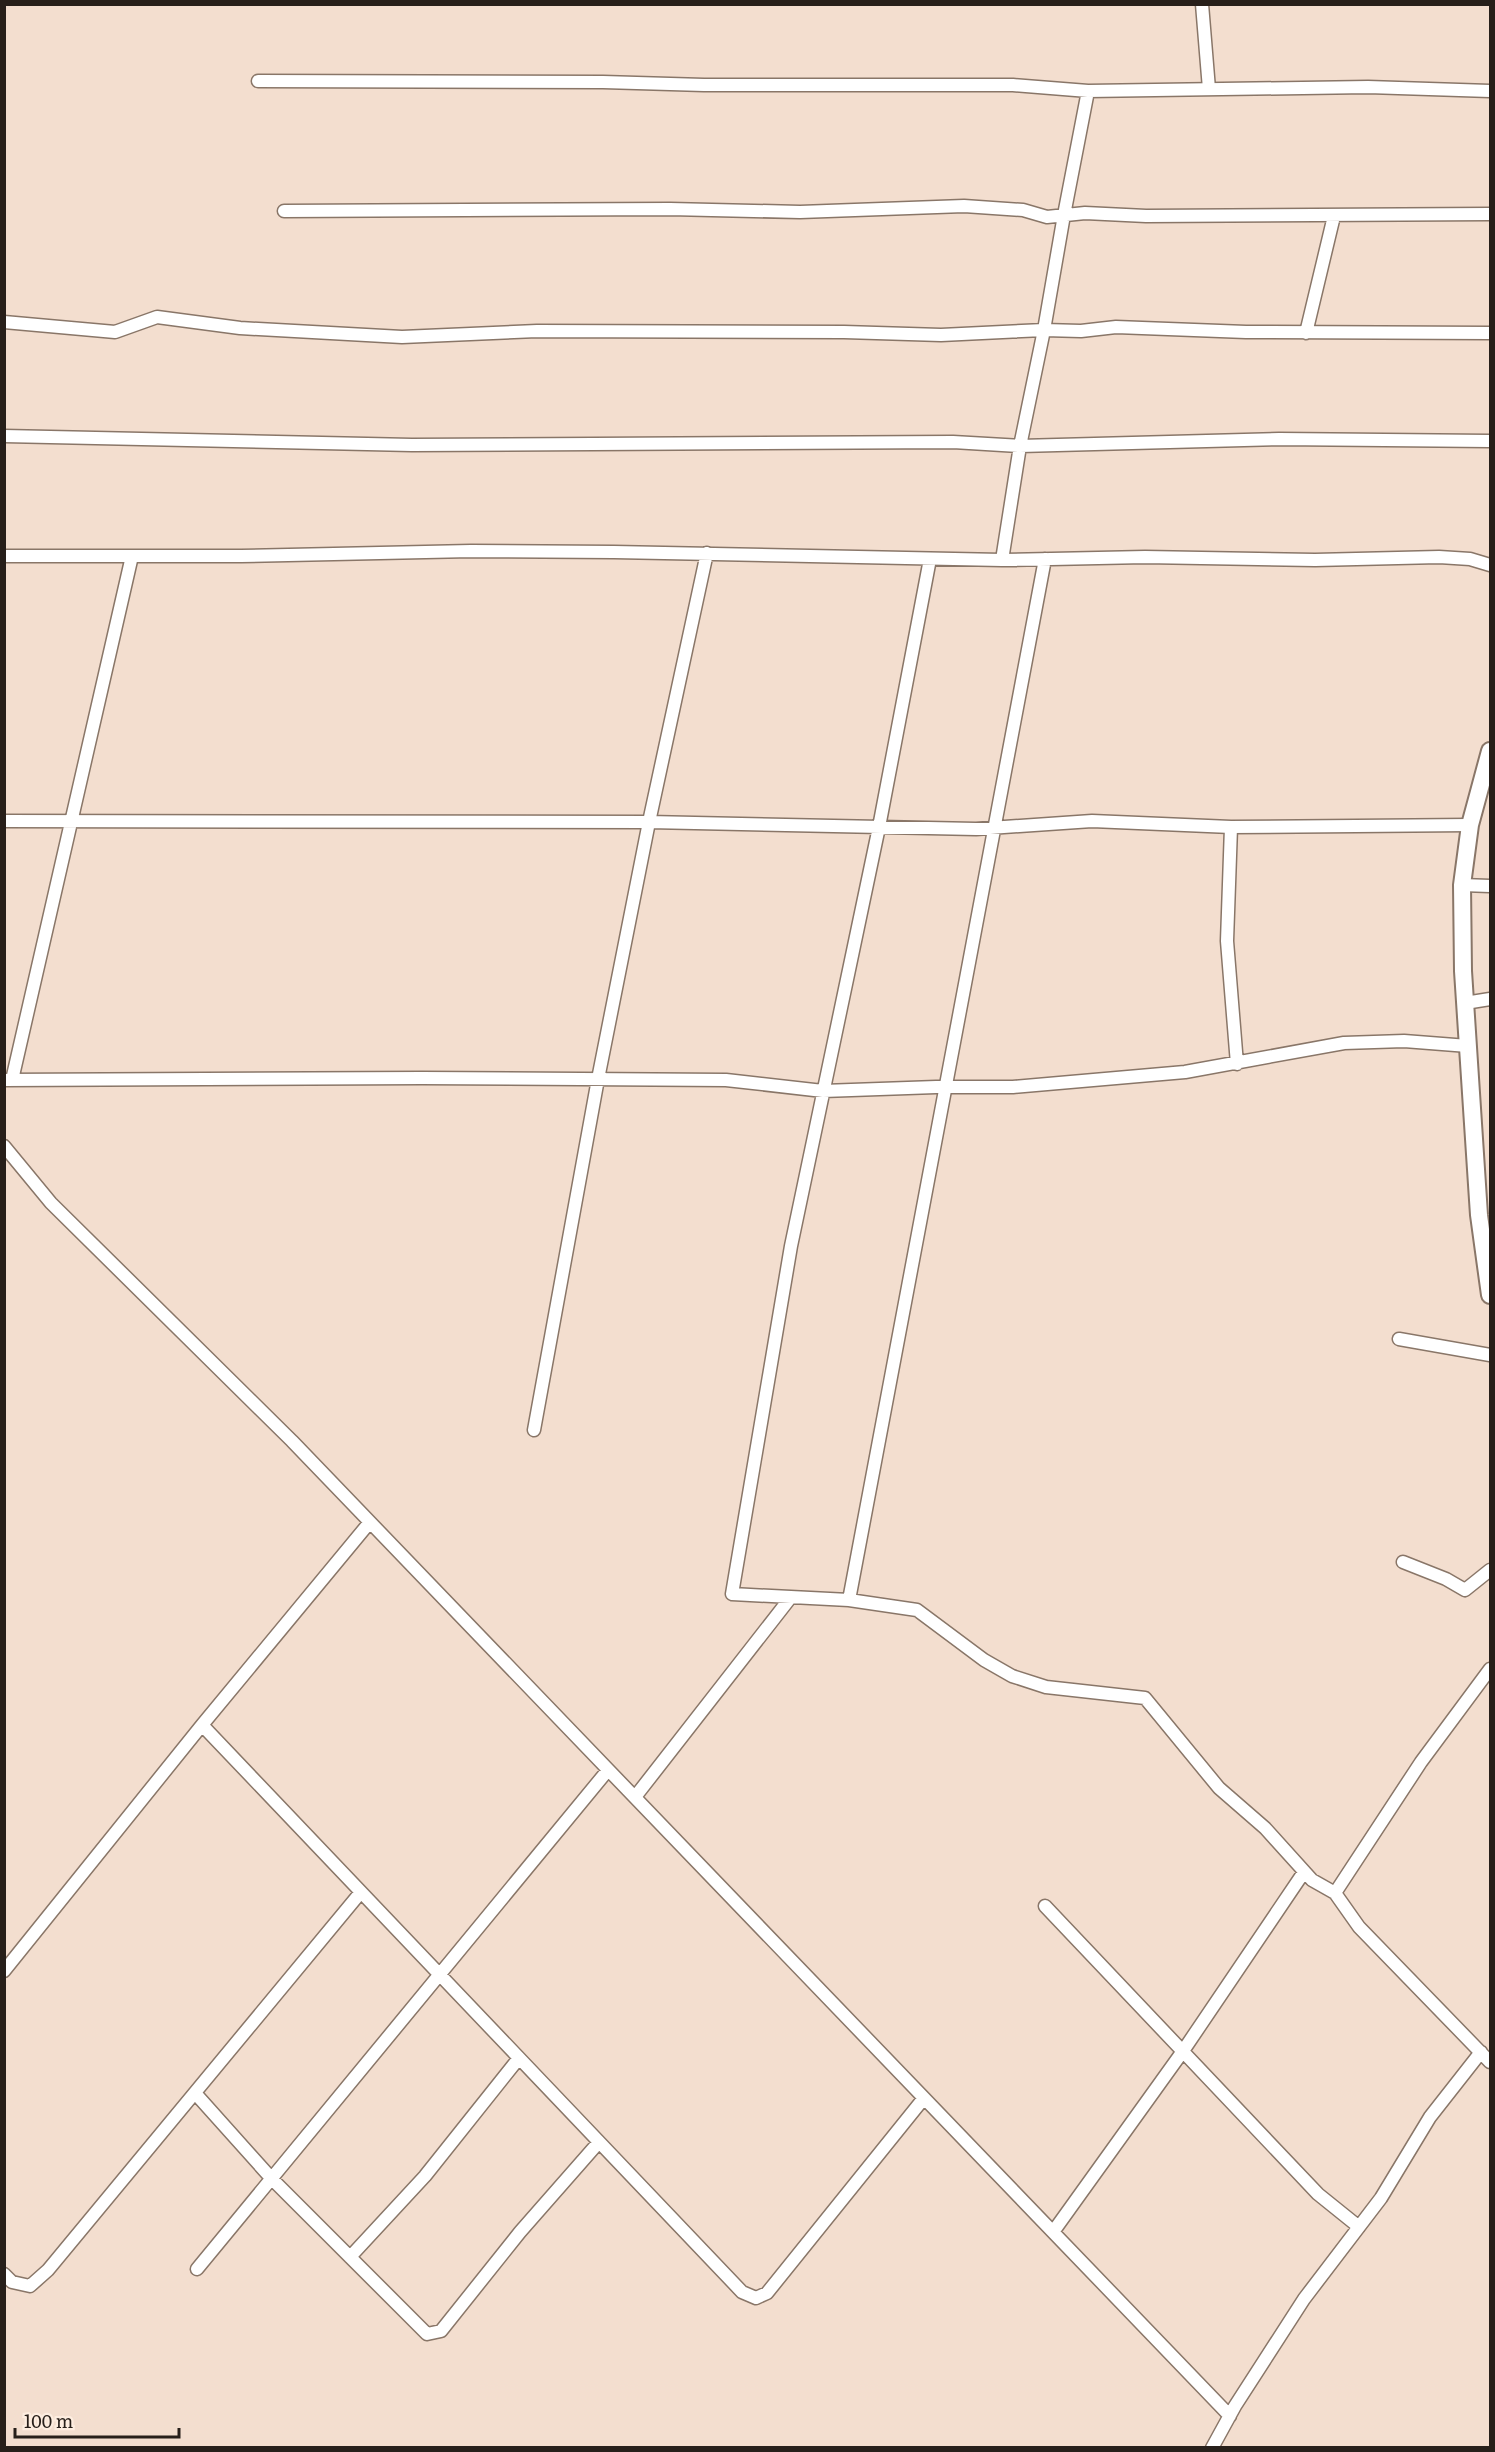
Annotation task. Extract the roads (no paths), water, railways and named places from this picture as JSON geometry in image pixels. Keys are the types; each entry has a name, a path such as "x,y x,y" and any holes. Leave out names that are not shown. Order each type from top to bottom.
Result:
{"street":[{"path":"1202,4 1209,89"},
{"path":"258,81 603,82 726,86 1013,85 1088,91 1368,87 1491,91"},
{"path":"1002,560 1020,446 1088,91"},
{"path":"284,211 670,209 800,212 964,206 1023,210 1047,217 1086,213 1146,216 1491,214"},
{"path":"1306,333 1334,216"},
{"path":"4,322 116,332 157,317 240,328 402,337 537,331 844,332 941,335 1044,330 1081,331 1116,327 1306,333 1491,333"},
{"path":"4,436 412,445 953,442 1020,446 1279,439 1491,441"},
{"path":"4,556 348,555 471,551 1002,560 1145,557 1315,560 1439,557 1470,559 1491,565"},
{"path":"534,1430 598,1079 649,822 707,554"},
{"path":"132,556 8,1080 726,1080 823,1091 1024,1086 1185,1072 1237,1064 1290,1051 1344,1043 1404,1041 1468,1046"},
{"path":"930,559 879,827 789,1258 732,1594 849,1600 917,1610 984,1660 1012,1676 1046,1687 1145,1698 1219,1788 1264,1828 1312,1880 1335,1893 1359,1927 1491,2062"},
{"path":"849,1600 1045,560"},
{"path":"1489,759 1470,825 1462,885 1463,970 1479,1215 1491,1295"},
{"path":"4,821 649,822 944,829 1092,822 1231,827 1470,825"},
{"path":"1231,827 1227,941 1237,1064"},
{"path":"1462,885 1491,886"},
{"path":"1465,1003 1491,999"},
{"path":"4,1146 51,1203 292,1441 1230,2416"},
{"path":"1400,1339 1491,1355"},
{"path":"4,1971 202,1725 370,1522"},
{"path":"1403,1562 1446,1579 1465,1590 1491,1570"},
{"path":"635,1797 791,1597"},
{"path":"1335,1893 1421,1762 1491,1670"},
{"path":"202,1725 742,2292 756,2298 767,2293 924,2098"},
{"path":"197,2269 441,1976 608,1770"},
{"path":"1053,2232 1183,2051 1304,1872"},
{"path":"4,2274 12,2282 30,2286 48,2270 361,1892"},
{"path":"1045,1906 1318,2194 1359,2227"},
{"path":"1212,2448 1304,2299 1381,2198 1430,2117 1481,2052"},
{"path":"350,2257 425,2176 519,2058"},
{"path":"195,2093 272,2179 427,2334 441,2331 520,2232 599,2142"}]}
